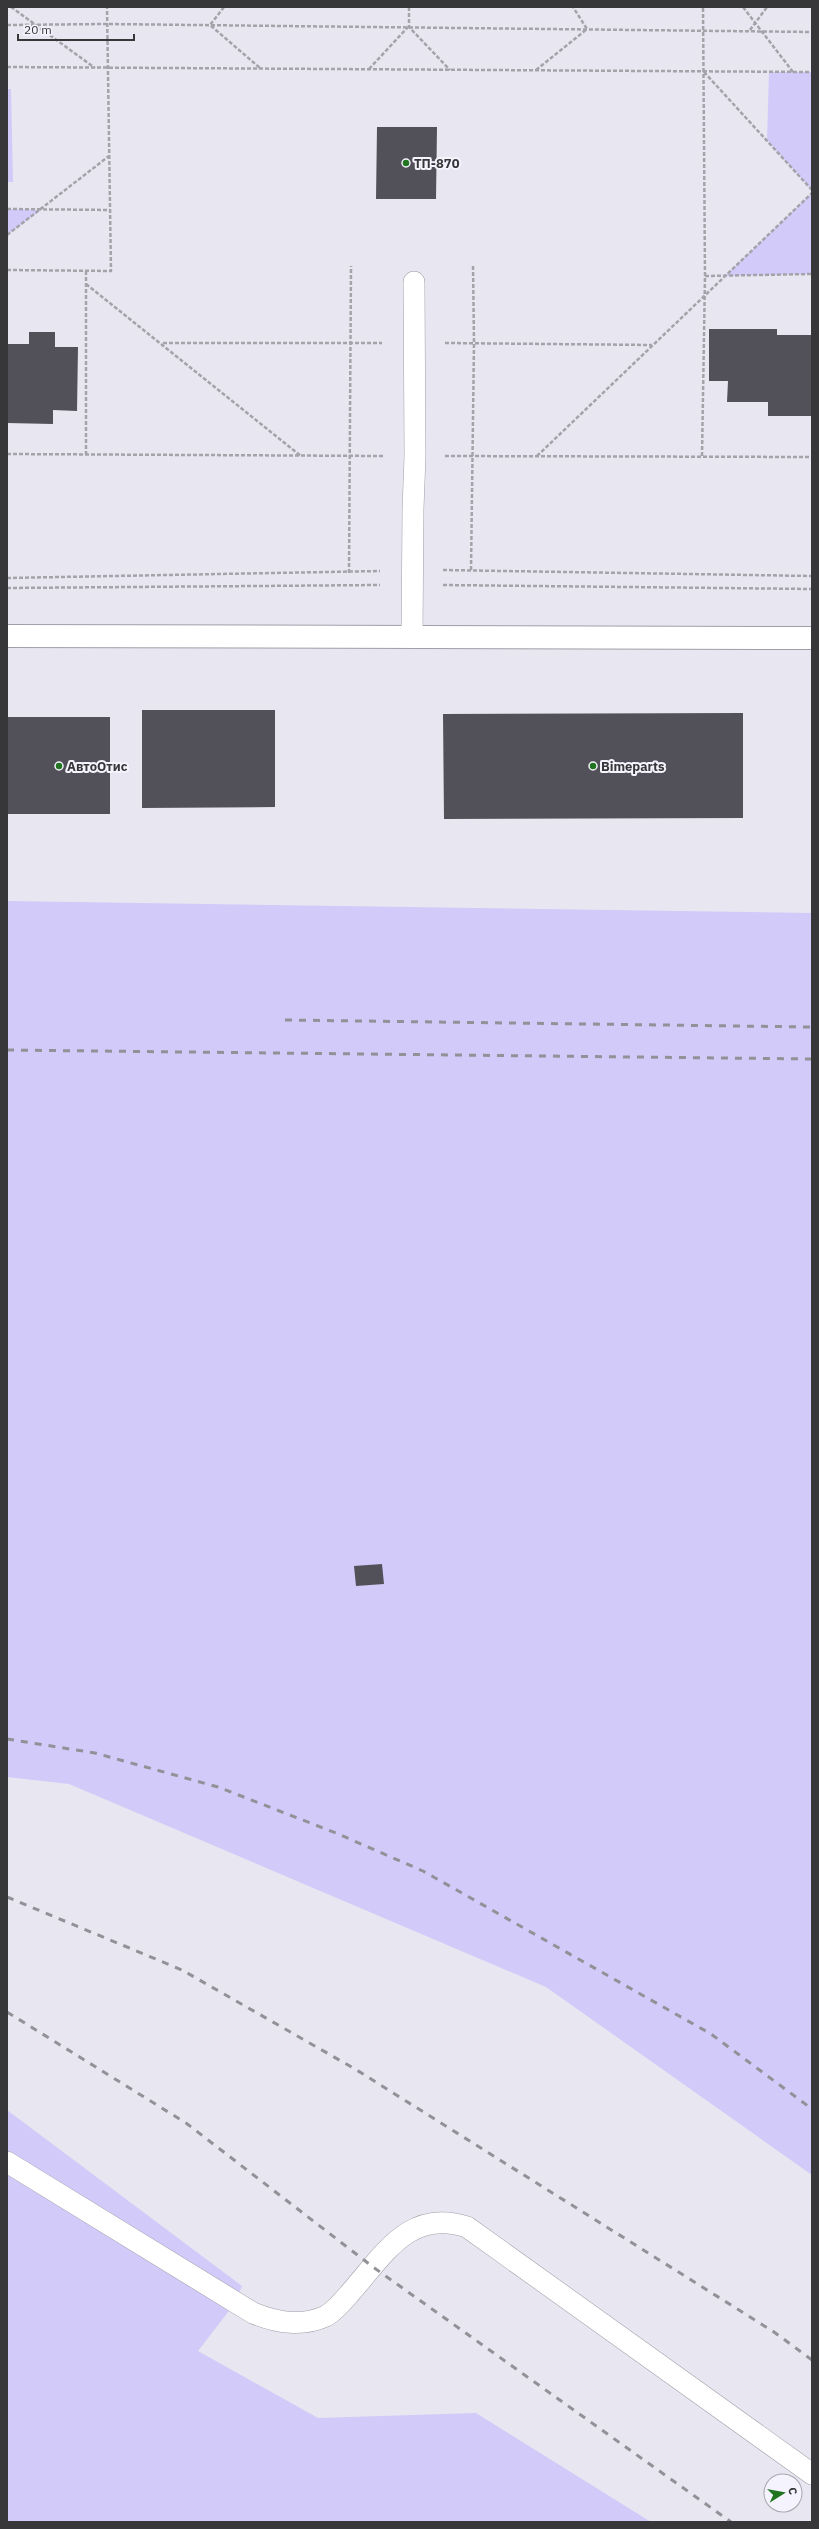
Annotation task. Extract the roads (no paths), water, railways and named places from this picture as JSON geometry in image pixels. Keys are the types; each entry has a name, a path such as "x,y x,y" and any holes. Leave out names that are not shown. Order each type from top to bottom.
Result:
{"street":[{"path":"7,636 812,638"}],"lane":[{"path":"412,637 413,509 416,456 414,282"},
{"path":"7,2162 253,2313 270,2320 292,2324 309,2322 328,2315 400,2236 415,2228 432,2222 450,2222 467,2227 812,2474"}],"railway":[{"path":"285,1020 812,1027"},
{"path":"7,1050 812,1059"},
{"path":"7,1739 95,1753 218,1787 336,1833 423,1871 711,2034 812,2109"},
{"path":"7,1897 182,1970 355,2069 774,2332 812,2360"},
{"path":"7,2012 186,2123 373,2267 731,2522"}],"place":[{"name":"ТП-870","path":"406,163"},
{"name":"АвтоОтис","path":"59,766"},
{"name":"Bimeparts","path":"593,766"}]}
